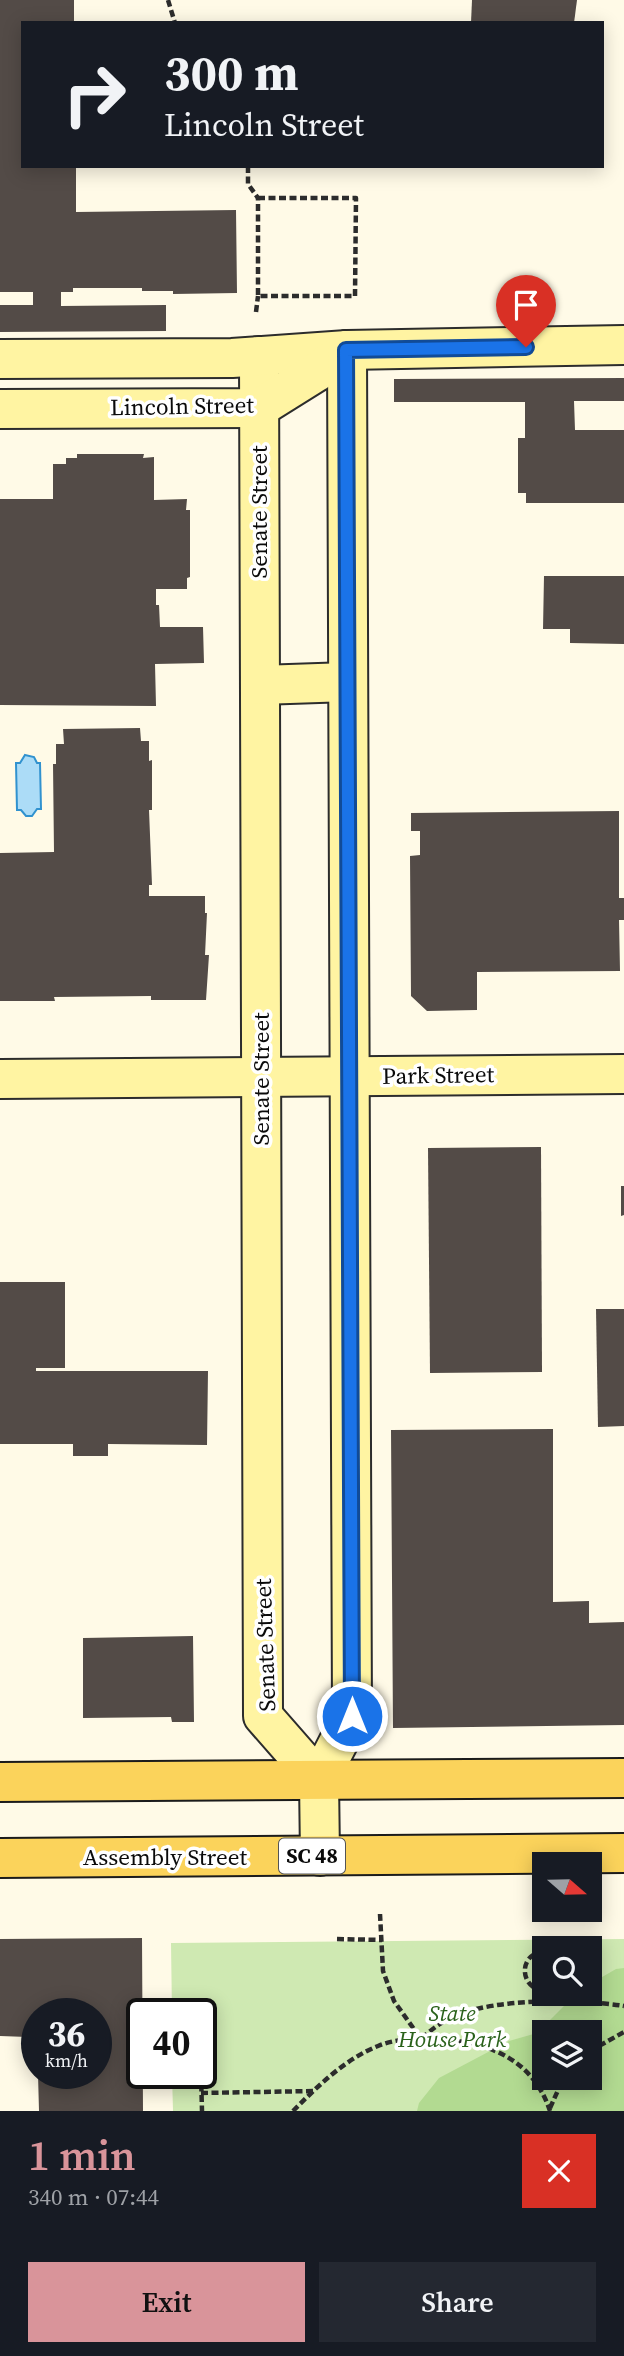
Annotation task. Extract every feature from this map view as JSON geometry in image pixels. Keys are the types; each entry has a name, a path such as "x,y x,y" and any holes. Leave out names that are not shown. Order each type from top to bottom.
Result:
{"main road":[{"path":"0,1782 624,1778"},
{"name":"Assembly Street","path":"0,1858 624,1853"}],"street":[{"name":"Lincoln Street","path":"0,359 232,358 346,350 624,345"},
{"name":"Lincoln Street","path":"0,409 259,408 346,350"},
{"path":"320,1856 319,1780 352,1716 346,350"},
{"name":"Senate Street","path":"259,356 263,1716 319,1780"},
{"path":"260,685 348,682"},
{"name":"Park Street","path":"0,1079 624,1074"}],"path":[{"path":"168,0 174,21"},
{"path":"248,168 248,184 258,198 256,312"},
{"path":"258,198 356,198 355,296 258,296"},
{"path":"380,1914 383,1971 394,2001 421,2039"},
{"path":"337,1938 382,1940"},
{"path":"532,1956 524,1970 527,1982 532,1986"},
{"path":"602,2003 624,2006"},
{"path":"421,2039 438,2025 471,2010 532,2004"},
{"path":"602,2044 624,2032"},
{"path":"293,2111 345,2066 374,2048 402,2039 474,2043 492,2048 522,2067 550,2110"},
{"path":"201,2089 202,2111"},
{"path":"550,2110 558,2090"},
{"path":"201,2093 313,2091"}],"green space":[{"name":"State House Park","path":"602,1939 624,1939 624,2111 173,2111 172,2089 217,2089 217,1998 172,1998 171,1943 532,1940 532,2006 602,2006"},
{"path":"624,1968 624,2111 417,2111 419,2103 439,2078 509,2041 532,2034 532,2090 602,2090 602,2020 550,2020 564,2006 602,2006 602,1977 616,1969"}],"water":[{"path":"25,755 34,757 37,763 40,763 41,809 37,809 32,816 26,816 21,810 17,810 16,763 20,763"}],"building":[{"path":"0,0 74,0 74,21 21,21 21,168 76,168 76,212 236,210 237,293 173,294 173,291 142,291 142,288 73,288 73,292 61,292 61,306 166,305 166,331 0,332 0,305 33,305 33,292 0,292"},
{"path":"472,0 577,0 574,21 471,21"},
{"path":"624,378 624,401 574,401 575,430 624,430 624,503 526,503 526,493 518,493 518,438 525,438 525,402 394,402 394,379"},
{"path":"77,454 144,454 143,458 154,457 154,500 187,499 186,510 190,510 190,577 187,578 187,589 156,589 156,605 159,605 160,627 203,627 204,663 155,664 156,706 0,705 0,499 53,499 53,464 66,464 66,458 77,458"},
{"path":"544,576 624,576 624,644 570,643 570,629 543,629"},
{"path":"140,728 141,741 149,741 149,761 152,760 152,810 149,810 152,885 149,885 149,896 205,896 205,955 209,955 206,1000 151,1000 151,996 54,997 55,1001 0,1001 0,853 54,852 53,764 56,764 56,744 64,744 63,729"},
{"path":"619,811 619,898 624,898 624,920 619,920 620,971 477,972 477,1010 427,1011 411,996 410,856 420,855 420,831 411,831 411,813"},
{"path":"541,1147 542,1372 430,1373 428,1148"},
{"path":"621,1186 624,1186 624,1215 621,1216"},
{"path":"0,1282 65,1282 65,1368 36,1368 36,1371 208,1371 207,1445 108,1444 108,1456 73,1456 73,1444 0,1444"},
{"path":"596,1309 624,1309 624,1426 598,1427"},
{"path":"553,1429 553,1602 589,1601 589,1623 624,1622 624,1725 393,1728 391,1430"},
{"path":"193,1636 194,1722 172,1722 171,1717 83,1718 83,1638"},
{"path":"142,1938 142,1998 126,1998 126,2089 143,2089 143,2111 39,2111 38,2089 112,2089 112,1998 21,1998 21,2037 0,2036 0,1939"}],"route":[{"path":"352,1716 346,350 526,347"}]}
